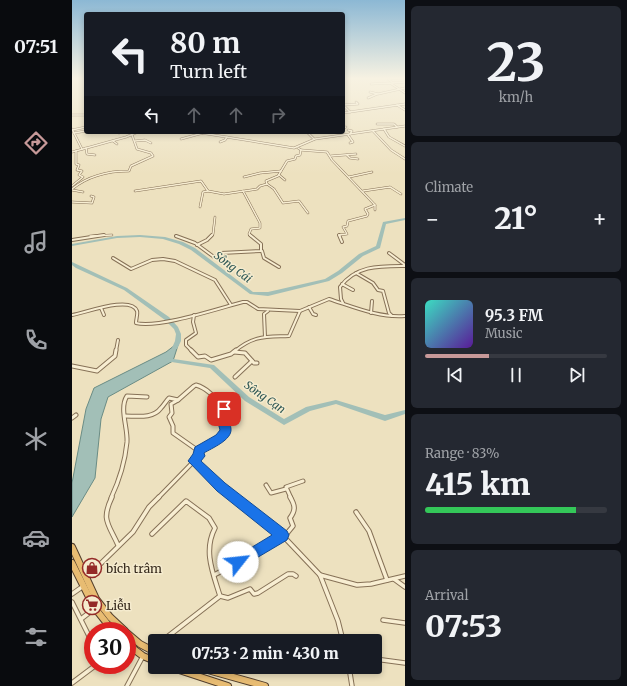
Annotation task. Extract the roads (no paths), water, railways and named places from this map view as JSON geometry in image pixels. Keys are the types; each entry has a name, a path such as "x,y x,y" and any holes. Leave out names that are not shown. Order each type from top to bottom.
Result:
{"highway":[{"path":"72,547 96,599 115,622"},
{"path":"72,563 82,587 94,609 105,622"},
{"path":"136,638 148,646"},
{"path":"136,651 148,658"},
{"path":"191,674 228,686"},
{"path":"222,674 265,686"}],"street":[{"path":"345,113 363,110"},
{"path":"72,115 84,115"},
{"path":"377,124 394,124 397,127"},
{"path":"298,148 305,142 315,139 405,126"},
{"path":"82,149 72,129 84,127"},
{"path":"384,129 389,136 405,146"},
{"path":"348,130 352,132 349,134 353,142 350,143"},
{"path":"373,131 391,150 405,159"},
{"path":"74,134 84,132"},
{"path":"181,140 201,134"},
{"path":"209,134 298,148 301,150 326,151 331,156 332,160 374,205 375,210"},
{"path":"309,134 315,139"},
{"path":"72,152 132,135 137,149 151,153 153,156 131,166 129,171 113,171 81,182 72,188"},
{"path":"220,142 225,140 227,137"},
{"path":"135,141 145,140 151,143"},
{"path":"113,141 116,144"},
{"path":"399,143 405,142"},
{"path":"86,148 88,154 94,155"},
{"path":"267,184 266,180 278,177 287,161 295,159 296,156 300,155 301,150"},
{"path":"72,188 83,177 79,175 82,171 77,170 79,165 76,164 76,151"},
{"path":"331,156 356,154"},
{"path":"347,155 350,158 358,159"},
{"path":"244,177 260,173 281,172"},
{"path":"349,177 372,172"},
{"path":"279,175 285,180"},
{"path":"135,191 202,181 208,191"},
{"path":"200,207 203,192 208,191 223,194 257,189 260,186 267,184"},
{"path":"267,184 274,189 283,203 299,201 308,213"},
{"path":"362,191 390,187 401,194"},
{"path":"72,188 83,192"},
{"path":"243,191 260,226 260,228 250,230 249,235 260,244 264,258 279,267"},
{"path":"72,202 92,203 94,197 91,196"},
{"path":"342,242 339,235 347,234 343,227 346,226 348,221 352,218 366,216 368,214 365,209 374,205"},
{"path":"198,244 207,240 212,234 216,217"},
{"path":"72,240 92,236 112,235"},
{"path":"176,236 198,244 214,257 219,256 221,253 252,252 262,250"},
{"path":"389,253 405,265"},
{"path":"113,258 131,269 146,261 165,258 175,260 215,280 231,305"},
{"path":"343,304 340,288 349,277 372,266 405,265"},
{"path":"356,273 373,283 378,290 383,291 389,313 393,317"},
{"path":"342,284 353,290"},
{"path":"72,315 101,308 128,304 137,310 137,324 147,324 184,318 247,302 258,309 300,311 326,300 371,313 393,317 405,316"},
{"path":"371,313 372,301"},
{"path":"309,307 309,309 316,315"},
{"path":"101,308 104,314"},
{"path":"265,337 264,314 268,310"},
{"path":"194,315 193,322 196,332 190,336 186,343 186,347 198,357 206,356 211,360 227,356 242,345 258,338 290,336 300,311"},
{"path":"72,366 80,366 93,372 97,371 115,356 118,340"},
{"path":"234,352 248,353 252,361"},
{"path":"252,361 254,363 258,363"},
{"path":"235,377 252,361"},
{"path":"198,385 208,390 226,411 225,416 222,418 226,429 225,432 220,438 199,450 173,433 169,417 172,413 171,404 186,395 193,386 198,385"},
{"path":"118,545 105,518 107,506 120,479 124,463 126,440 124,405 126,397 147,397"},
{"path":"125,416 151,415 159,410 164,402 169,398 178,400"},
{"path":"72,418 76,415"},
{"path":"87,577 138,527 149,507 199,456 199,450"},
{"path":"194,461 221,487 283,536 320,576 338,621 341,634"},
{"path":"266,485 271,493 286,489 287,486 303,481"},
{"path":"214,575 283,536 293,526 290,518 296,509 286,489"},
{"path":"152,534 186,501 209,518 215,528 210,536 208,558 220,596"},
{"path":"356,512 369,531 387,580"},
{"path":"220,596 228,598 250,589 254,594 258,593 288,574 293,574 296,576"},
{"path":"320,576 357,585 405,576"},
{"path":"394,578 405,587"},
{"path":"72,594 82,587"},
{"path":"171,634 220,596"},
{"path":"72,602 84,625"},
{"path":"81,619 94,609"},
{"path":"383,620 405,623"},
{"path":"128,686 143,656"},
{"path":"382,660 405,663"},
{"path":"72,683 84,674"},
{"path":"350,674 352,686"}],"water":[{"path":"179,342 173,361 108,397 101,419 95,478 72,517 72,483 86,409 94,388 166,352"}],"waterway":[{"name":"Sông Cái","path":"72,245 117,237 140,236 163,238 181,243 193,249 252,293 268,294 327,280 340,272 361,255 378,247 384,223 405,219"},
{"name":"Sông Cái","path":"72,263 126,289 172,323 178,334 178,341 175,348"},
{"name":"Sông Cạn","path":"167,360 212,366 247,399 284,422 308,409 336,402 385,418 405,412"}],"place":[{"name":"bích trâm","path":"92,568"},
{"name":"Liễu","path":"92,605"}]}
